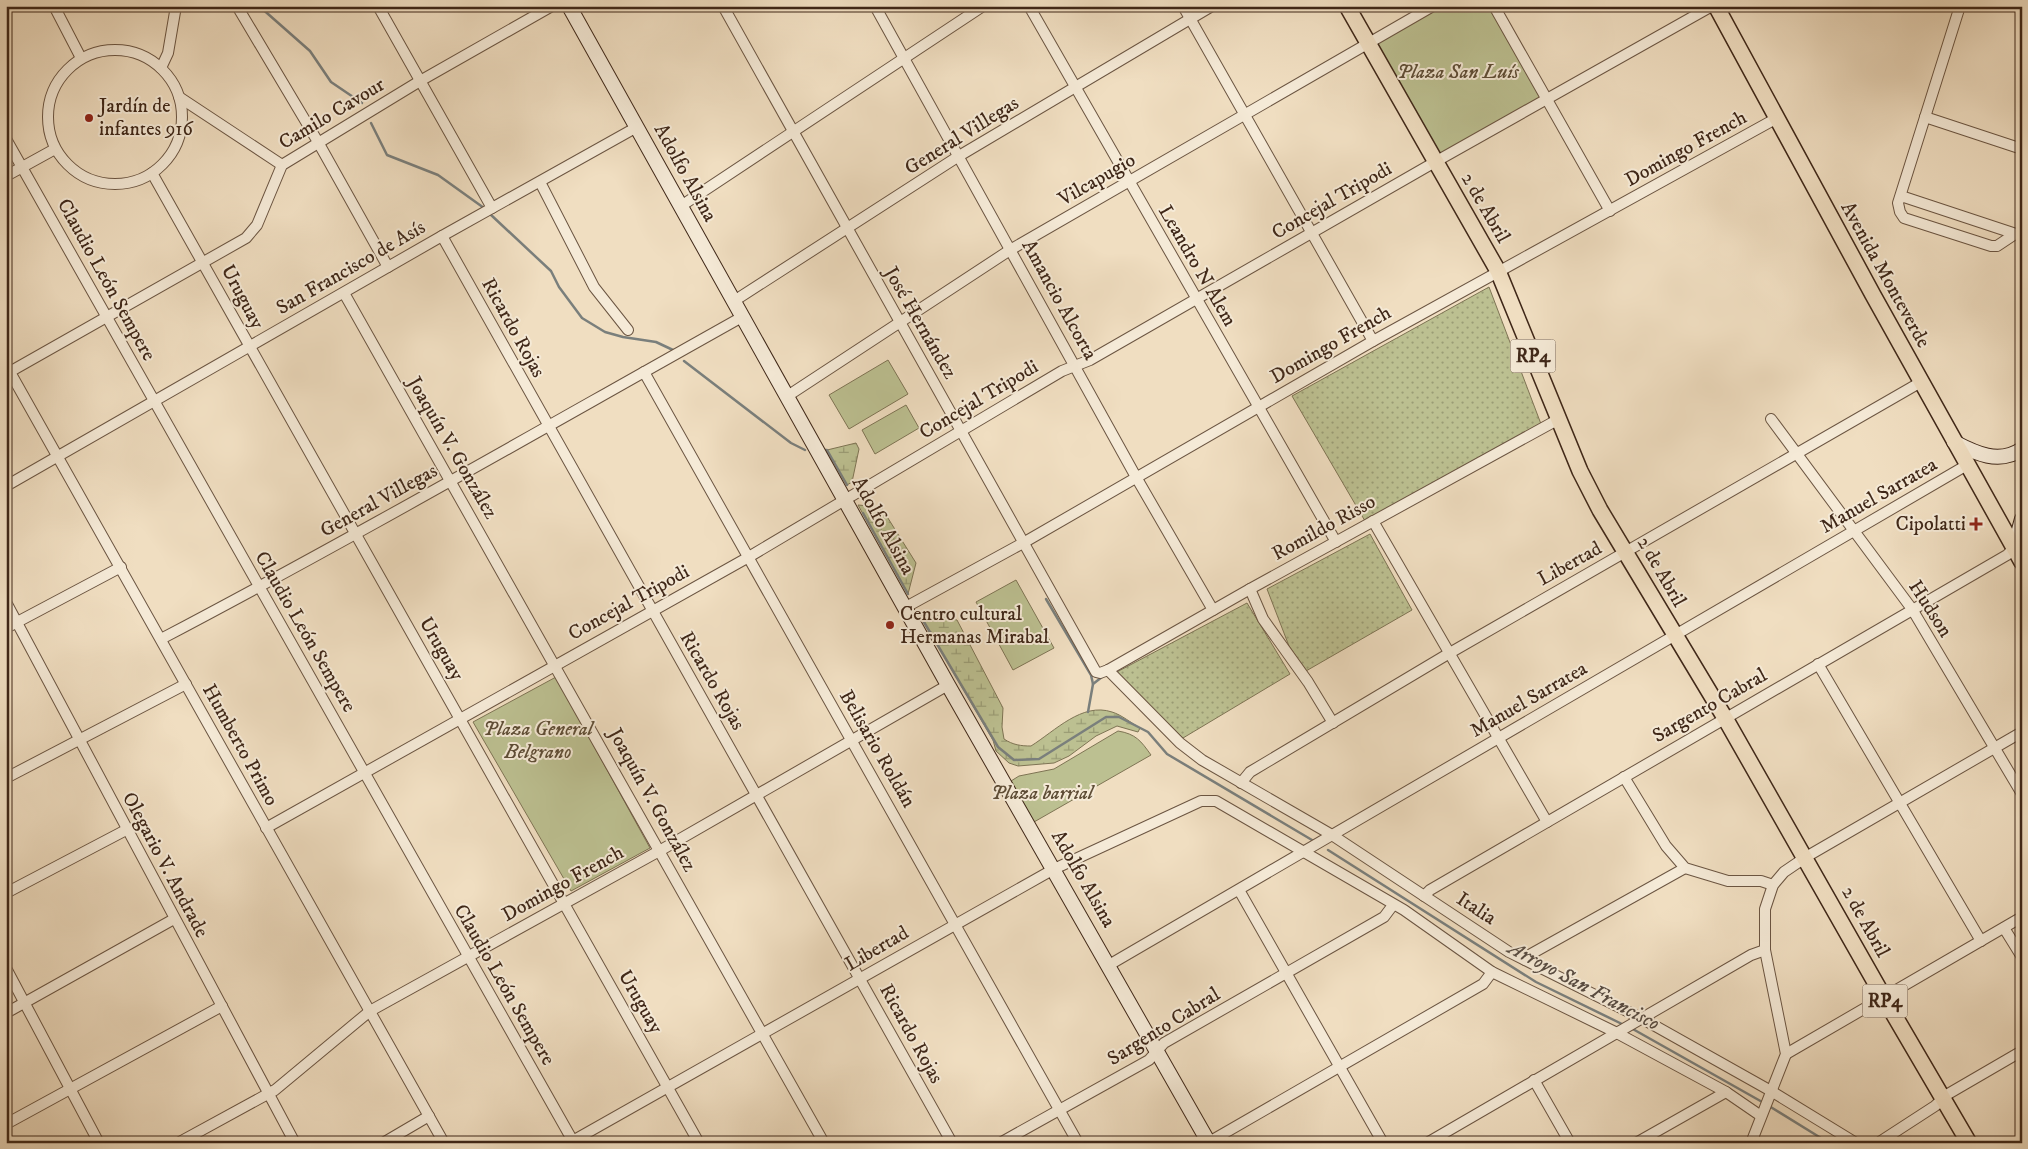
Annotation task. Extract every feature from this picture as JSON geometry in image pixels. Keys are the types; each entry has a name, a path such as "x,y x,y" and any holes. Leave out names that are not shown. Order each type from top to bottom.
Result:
{"main road":[{"name":"2 de Abril","path":"1347,6 1498,271 1559,419 1600,510 1725,718 1806,857 1942,1099 1969,1143"},
{"name":"Avenida Monteverde","path":"1716,6 1954,442 2022,562"}],"street":[{"path":"54,6 81,58"},
{"path":"161,68 168,53 176,6"},
{"path":"237,6 318,142 388,268"},
{"path":"378,6 488,210"},
{"name":"Camilo Cavour","path":"8,370 204,263 252,232 282,165 420,81 552,6"},
{"name":"Adolfo Alsina","path":"569,6 948,685 1209,1142"},
{"name":"José Hernández","path":"723,6 1092,667 1100,673 1108,670"},
{"name":"Amancio Alcorta","path":"875,6 1136,477 1213,610"},
{"path":"681,206 982,6"},
{"name":"Leandro N Alem","path":"1029,6 1336,542"},
{"path":"1183,6 1373,341"},
{"name":"General Villegas","path":"734,301 847,230 959,156 1212,6"},
{"name":"Vilcapugio","path":"786,397 1010,250 1433,6"},
{"path":"1494,6 1610,211"},
{"name":"Concejal Tripodi","path":"266,828 555,664 747,558 1062,371 1090,360 1712,6"},
{"path":"1960,6 1899,200 1900,212 1904,218 1991,246 1997,246 2018,235"},
{"path":"116,49 134,52 151,60 161,68 172,82 179,97 182,116 179,138 168,157 152,172 133,182 111,184 90,179 72,168 55,149 50,132 48,110 53,90 65,72 81,58 98,51 116,49"},
{"path":"179,97 282,165"},
{"path":"1925,117 2022,148"},
{"name":"Domingo French","path":"906,607 1373,341 1777,118"},
{"name":"San Francisco de Asís","path":"6,486 442,236 637,127"},
{"name":"Claudio León Sempere","path":"6,139 365,772 572,1142"},
{"path":"6,176 55,149"},
{"name":"Uruguay","path":"152,172 699,1143"},
{"path":"540,182 594,287 628,330"},
{"path":"1899,200 2018,235"},
{"name":"Ricardo Rojas","path":"442,236 952,1143"},
{"name":"Joaquín V. González","path":"344,293 824,1143"},
{"name":"General Villegas","path":"161,639 451,482 548,425 742,317"},
{"name":"Humberto Primo","path":"8,370 444,1143"},
{"name":"Belisario Roldán","path":"644,372 1078,1143"},
{"name":"Libertad","path":"1241,783 1250,772 1448,654 1627,553 1921,382"},
{"name":"Romildo Risso","path":"1108,670 1250,589 1559,419"},
{"name":"Hudson","path":"1771,420 1912,609 2022,794"},
{"path":"1954,442 1979,454 1994,457 2007,456 2022,449"},
{"name":"Manuel Sarratea","path":"1109,964 1303,853 1312,846 1967,465"},
{"path":"2014,548 2022,519"},
{"path":"1373,521 1448,654 1547,822"},
{"name":"Sargento Cabral","path":"1424,896 1430,890 2007,554 2014,548"},
{"path":"6,628 120,567"},
{"path":"1250,589 1263,619 1308,682 1333,723"},
{"name":"Olegario V. Andrade","path":"6,602 126,830 295,1143"},
{"path":"1818,664 1981,941"},
{"name":"Italia","path":"1108,670 1190,753 1330,837 1525,960 1638,1020 1856,1143"},
{"path":"6,778 186,684"},
{"name":"Domingo French","path":"178,1143 268,1095 370,1011 660,850 948,685"},
{"path":"1751,1143 1786,1054 1765,950 1765,909 1773,885 1784,872 1806,857 2022,732"},
{"path":"1624,777 1666,846 1685,868 1728,881 1761,881 1773,885"},
{"name":"Libertad","path":"572,1142 1054,869 1209,799"},
{"name":"Italia","path":"1209,799 1216,801 1393,906 1404,910 1492,972 1618,1031 1763,1112"},
{"path":"6,892 126,830"},
{"path":"1525,960 1531,954 1685,868"},
{"path":"1239,890 1277,957 1288,972 1383,1143"},
{"name":"Sargento Cabral","path":"1000,1143 1148,1060 1164,1043 1384,917 1393,906"},
{"path":"1786,1054 2022,917"},
{"path":"6,1013 174,919"},
{"path":"2004,928 2022,956"},
{"path":"1427,1143 1751,955 1765,950"},
{"path":"6,968 99,1143"},
{"path":"1209,1142 1340,1068 1482,984 1492,972"},
{"path":"6,1124 222,1006"},
{"path":"1878,1143 1942,1099 2022,1051"},
{"path":"1534,1080 1570,1143"},
{"path":"1636,1143 1726,1092"},
{"path":"383,1143 429,1116"}],"green space":[{"name":"Plaza San Luís","path":"1433,6 1494,6 1547,99 1435,162 1369,43"},
{"path":"1489,287 1541,424 1365,521 1292,396"},
{"path":"888,360 908,394 849,429 829,395"},
{"path":"906,405 919,428 875,454 862,430"},
{"path":"856,443 859,449 852,482 847,485 827,450"},
{"path":"858,505 881,507 916,563 908,594"},
{"path":"1370,534 1412,610 1306,671 1289,646 1267,589"},
{"path":"1016,580 1054,648 1013,670 976,602"},
{"path":"1247,603 1290,674 1183,738 1115,673"},
{"path":"918,612 957,620 1003,708 1002,727 1004,739 1007,741 1017,745 1031,746 1080,714 1101,710 1123,717 1140,728 1138,732 1117,726 1096,736 1069,756 1054,763 1018,766 1009,763 996,751 993,740"},
{"name":"Plaza General Belgrano","path":"556,677 650,848 571,891 473,722"},
{"name":"Plaza barrial","path":"1118,731 1129,734 1137,739 1151,755 1034,822 1011,781 1019,776 1054,769"}],"waterway":[{"name":"Arroyo San Francisco","path":"259,6 310,51 331,82 362,103"},
{"name":"Arroyo San Francisco","path":"371,123 387,155 438,175 484,208"},
{"name":"Arroyo San Francisco","path":"490,214 551,271 559,287 582,318 605,332 656,342 673,350"},
{"name":"Arroyo San Francisco","path":"684,361 791,443 805,450"},
{"name":"Arroyo San Francisco","path":"824,450 827,450 847,485"},
{"name":"Arroyo San Francisco","path":"863,513 908,594"},
{"path":"1046,599 1091,675 1093,684"},
{"name":"Arroyo San Francisco","path":"918,612 998,747 1014,760 1039,759 1106,717 1119,717 1148,732 1167,754 1312,840"},
{"path":"1088,712 1093,684 1102,677"},
{"name":"Arroyo San Francisco","path":"1328,850 1536,982 1624,1025"},
{"name":"Arroyo San Francisco","path":"1631,1028 1764,1103"},
{"name":"Arroyo San Francisco","path":"1769,1106 1829,1143"}],"place":[{"name":"Jardín de infantes 916","path":"89,118"},
{"name":"Cipolatti","path":"1976,524"},
{"name":"Centro cultural Hermanas Mirabal","path":"890,625"}]}
